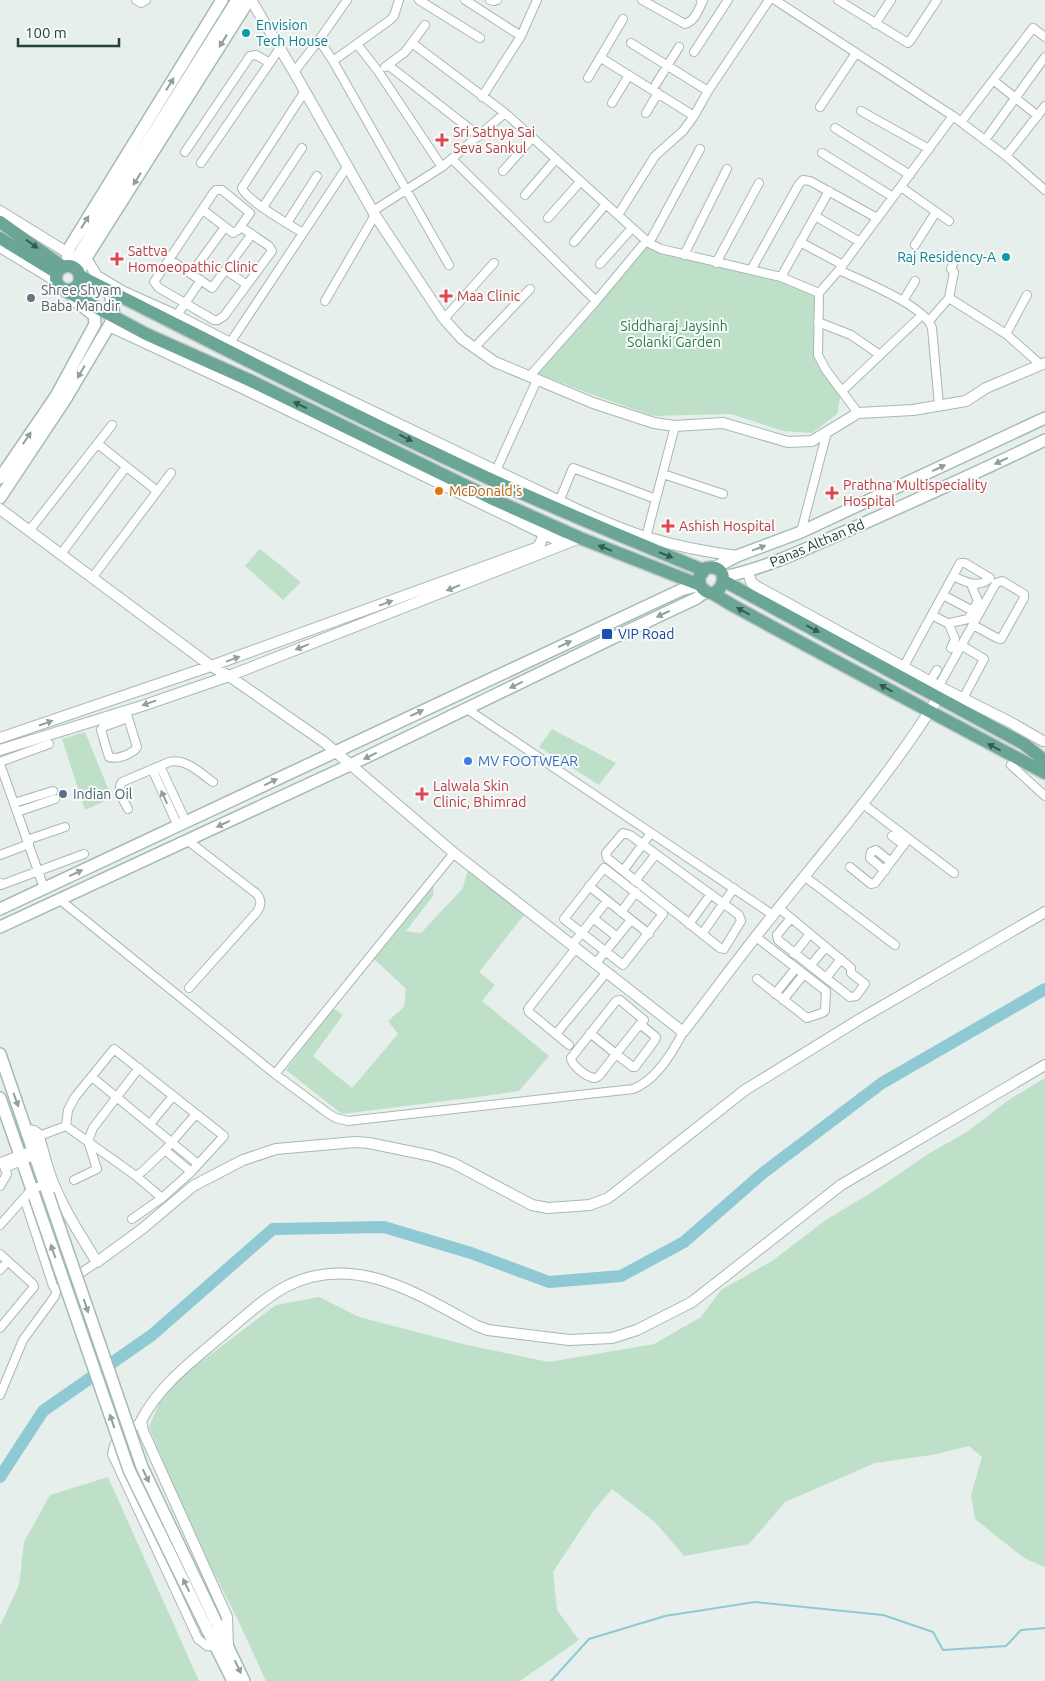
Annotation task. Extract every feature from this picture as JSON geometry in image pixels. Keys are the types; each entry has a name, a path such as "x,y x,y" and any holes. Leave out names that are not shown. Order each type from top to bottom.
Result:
{"main road":[{"path":"0,478 56,396 96,324 94,315 73,300 68,274 222,0"},
{"path":"68,274 102,214 236,0"},
{"path":"68,274 86,258 250,0"},
{"path":"0,222 68,274 111,321 146,334 273,398 546,529 580,538 644,570 706,590 817,651 855,676 929,712 1015,763 1042,766"},
{"path":"0,238 68,274 279,371 494,475 716,574 1007,727 1027,746 1042,766"},
{"path":"0,498 65,400 111,321 110,292"},
{"name":"Panas Althan Rd","path":"716,574 738,556 801,532 1045,418"},
{"name":"Panas Althan Rd","path":"716,574 748,572 781,560 1045,440"},
{"path":"706,590 699,577 716,574"},
{"path":"0,909 681,590 721,588 716,574"},
{"path":"0,927 350,765 697,598 706,590"},
{"path":"0,1054 142,1466 212,1625 216,1647 233,1681"},
{"path":"0,1098 21,1158 30,1195 129,1470 212,1625 228,1647 244,1681"}],"street":[{"path":"136,0 141,2 146,0"},
{"path":"250,0 294,72 374,213 444,319 462,339 495,362 593,403 654,423 675,426 723,423 788,442 812,440 858,413 913,410 966,401 986,388 1043,364 1006,334 949,298"},
{"path":"294,72 320,40 347,0"},
{"path":"333,61 393,18 399,0"},
{"path":"419,0 480,38"},
{"path":"465,0 521,36"},
{"path":"490,0 496,0"},
{"path":"482,97 521,36 537,0"},
{"path":"642,0 652,2 684,24 693,19 702,0"},
{"path":"694,52 728,0"},
{"path":"618,215 655,156 683,131 694,116 708,91 769,0"},
{"path":"775,0 953,116 1006,156 1045,190"},
{"path":"838,0 847,2 875,24 906,43 909,42 937,0"},
{"path":"875,24 891,0"},
{"path":"588,78 623,19"},
{"path":"378,71 401,55 425,25"},
{"path":"961,122 1034,28 1045,37"},
{"path":"320,40 449,265"},
{"path":"412,43 505,114 648,242 661,249 781,277 819,293"},
{"path":"630,43 708,91"},
{"path":"357,44 378,71 442,167"},
{"path":"656,84 679,47"},
{"path":"201,163 280,48"},
{"path":"820,107 856,53"},
{"path":"185,152 250,56 256,55 270,63"},
{"path":"985,140 1045,57"},
{"path":"601,58 694,116"},
{"path":"388,65 479,136"},
{"path":"612,103 629,75"},
{"path":"993,80 1038,116"},
{"path":"303,233 244,193 242,188 305,91"},
{"path":"646,113 658,93"},
{"path":"1006,156 1045,106"},
{"path":"861,111 929,149"},
{"path":"325,301 374,213 442,167 505,114"},
{"path":"858,413 820,360 818,350 819,293 841,268 953,116"},
{"path":"835,128 910,175"},
{"path":"503,171 532,138"},
{"path":"263,207 302,148"},
{"path":"494,475 533,378 596,301 648,242 700,149"},
{"path":"822,153 893,197"},
{"path":"452,159 596,301"},
{"path":"525,195 556,160"},
{"path":"230,343 348,167"},
{"path":"684,255 726,169"},
{"path":"287,223 317,176"},
{"path":"751,270 801,182 810,181 877,218"},
{"path":"548,218 580,182"},
{"path":"716,263 759,183"},
{"path":"901,187 949,221"},
{"path":"203,210 233,233 250,216 250,211 219,189 214,192 154,282 159,288 214,320 224,316 272,251 269,246 241,227"},
{"path":"781,277 829,191"},
{"path":"574,242 606,204"},
{"path":"0,211 68,274"},
{"path":"915,245 936,212"},
{"path":"815,216 860,242"},
{"path":"191,274 225,227"},
{"path":"600,264 632,228"},
{"path":"169,259 212,288 252,234"},
{"path":"800,242 841,268 903,301 929,321 932,328 939,405"},
{"path":"0,247 68,274"},
{"path":"929,321 949,298 954,272 951,269 956,256"},
{"path":"86,258 97,276 122,291 177,315 279,371"},
{"path":"444,319 494,263"},
{"path":"226,270 247,286"},
{"path":"177,315 201,280"},
{"path":"903,301 915,281"},
{"path":"474,348 530,288"},
{"path":"1006,334 1027,295"},
{"path":"842,391 922,315"},
{"path":"818,322 851,335 880,355"},
{"path":"30,531 112,425"},
{"path":"675,426 645,541 716,554 738,556"},
{"path":"801,532 827,432"},
{"path":"98,444 157,491"},
{"path":"60,554 126,467"},
{"path":"557,504 572,468 656,499"},
{"path":"92,578 171,473"},
{"path":"663,474 723,494"},
{"path":"0,509 212,666 335,751 454,852 683,1032"},
{"path":"0,738 212,666 536,548 540,544 546,529 565,544"},
{"path":"0,750 127,715 580,538"},
{"path":"748,572 751,582 756,586 901,671 953,576 962,562 990,578 987,581 971,584 953,576"},
{"path":"935,690 997,582 1002,581 1024,594 1023,600 1001,639 973,625"},
{"path":"949,624 966,620 973,611 978,600 971,584"},
{"path":"943,595 973,611"},
{"path":"932,615 949,624 955,639 951,648"},
{"path":"961,645 984,659 966,693"},
{"path":"59,899 275,1074 336,1118 348,1121 633,1089 640,1087 670,1054 683,1032 756,937 863,804 929,712 935,690 937,670"},
{"path":"467,709 734,888 776,912 791,918 841,959 851,968 851,973 865,984 852,998 778,940 777,938 791,918"},
{"path":"127,715 137,748 135,752 113,758 109,757 101,730 103,727 127,715"},
{"path":"1007,727 1044,741"},
{"path":"1027,746 1044,741"},
{"path":"44,888 0,763 49,744"},
{"path":"128,809 119,789 122,782 176,760 183,762 213,782"},
{"path":"1015,763 1045,796"},
{"path":"160,766 182,824"},
{"path":"152,769 182,824"},
{"path":"14,803 53,790"},
{"path":"17,812 55,799"},
{"path":"863,804 906,842 954,873"},
{"path":"0,856 65,827"},
{"path":"623,833 627,833 643,844 739,915 741,918 725,948 720,948 607,858 606,853 623,833"},
{"path":"623,871 651,833"},
{"path":"892,836 906,842"},
{"path":"187,840 257,894 261,905 257,912 189,988"},
{"path":"850,866 873,884 906,842"},
{"path":"885,871 870,858 871,852 874,850 878,851 891,862"},
{"path":"275,1074 454,852"},
{"path":"0,883 1,885 84,854"},
{"path":"635,881 656,854"},
{"path":"604,868 663,914 623,965 564,918 589,886 604,868"},
{"path":"804,876 895,945"},
{"path":"589,886 649,934"},
{"path":"702,934 734,888"},
{"path":"621,912 636,892"},
{"path":"689,924 711,894"},
{"path":"569,1045 529,1012 528,1007 607,901"},
{"path":"56,1290 142,1229 193,1186 242,1160 276,1149 337,1142 369,1143 446,1160 539,1207 579,1206 599,1202 616,1192 746,1090 853,1023 1045,912"},
{"path":"593,918 617,937"},
{"path":"596,964 631,920"},
{"path":"794,954 810,934"},
{"path":"756,937 826,991 824,1012 807,1018 756,979"},
{"path":"810,966 826,947"},
{"path":"826,978 841,959"},
{"path":"775,994 796,968"},
{"path":"556,1034 607,972"},
{"path":"783,1000 804,974"},
{"path":"590,1033 616,1054 631,1067 635,1067 656,1037 642,1022 618,1000 590,1033 570,1060 589,1077 599,1076 616,1054 642,1022 652,1008"},
{"path":"66,1126 68,1110 75,1097 114,1049 224,1136 191,1172 162,1198 132,1220"},
{"path":"216,1647 207,1646 198,1639 112,1454 114,1445 142,1421 168,1382 264,1301 286,1286 311,1277 340,1273 365,1275 402,1286 477,1326 499,1332 569,1340 612,1338 637,1330 692,1302 841,1185 1045,1065"},
{"path":"74,1180 97,1169 88,1141 93,1128 139,1068"},
{"path":"92,1077 198,1164"},
{"path":"150,1124 173,1096"},
{"path":"136,1176 166,1150 196,1114"},
{"path":"39,1136 66,1126"},
{"path":"66,1126 136,1176 162,1198"},
{"path":"27,1130 34,1131 39,1136 49,1172 68,1213 97,1262"},
{"path":"166,1150 191,1172"},
{"path":"0,1186 7,1174 2,1164 34,1152"},
{"path":"0,1225 30,1195 46,1189"},
{"path":"0,1395 23,1340 55,1296 56,1290 53,1286 30,1195"},
{"path":"0,1254 33,1284 34,1288 0,1328"},
{"path":"0,1270 8,1261"},
{"path":"142,1421 143,1431 227,1618 228,1647"}],"green space":[{"name":"Siddharaj Jaysinh Solanki Garden","path":"646,241 819,293 817,356 842,388 837,414 812,433 783,431 731,414 653,416 533,372"},
{"path":"260,549 301,582 283,600 245,566"},
{"path":"552,729 616,763 599,785 539,747"},
{"path":"85,732 112,798 85,810 62,739"},
{"path":"468,869 524,915 479,972 495,985 482,1001 549,1056 519,1091 342,1114 286,1070 333,1008 343,1015 313,1056 352,1088 398,1034 388,1021 404,1007 406,989 372,957 434,882 433,896 406,931 421,933 463,888"},
{"path":"1045,1078 1045,1567 1024,1558 975,1519 971,1495 982,1457 969,1446 932,1455 875,1463 785,1502 749,1544 684,1556 655,1522 612,1489 592,1513 553,1572 557,1610 579,1640 520,1681 266,1681 238,1620 186,1518 149,1427 159,1404 181,1377 276,1305 319,1297 359,1317 467,1345 549,1362 654,1344 701,1317 721,1290 772,1261 826,1220 877,1189 928,1154 967,1132 1010,1099"},
{"path":"108,1477 199,1681 0,1681 0,1626 19,1585 24,1542 50,1495"}],"waterway":[{"path":"0,1477 43,1411 152,1335 273,1229 384,1227 471,1253 549,1282 621,1276 684,1242 763,1173 882,1083 1045,989"},
{"path":"551,1681 589,1639 665,1616 755,1602 883,1615 933,1632 943,1650 1006,1646 1021,1630 1045,1628"}],"place":[{"name":"Envision Tech House","path":"246,33"},
{"name":"Sri Sathya Sai Seva Sankul","path":"442,140"},
{"name":"Raj Residency-A","path":"1006,257"},
{"name":"Sattva Homoeopathic Clinic","path":"117,259"},
{"name":"Maa Clinic","path":"446,296"},
{"name":"Shree Shyam Baba Mandir","path":"31,298"},
{"name":"McDonald's","path":"439,491"},
{"name":"Prathna Multispeciality Hospital","path":"832,493"},
{"name":"Ashish Hospital","path":"668,526"},
{"name":"VIP Road","path":"607,634"},
{"name":"MV FOOTWEAR","path":"468,761"},
{"name":"Indian Oil","path":"63,794"},
{"name":"Lalwala Skin Clinic, Bhimrad","path":"422,794"}]}
